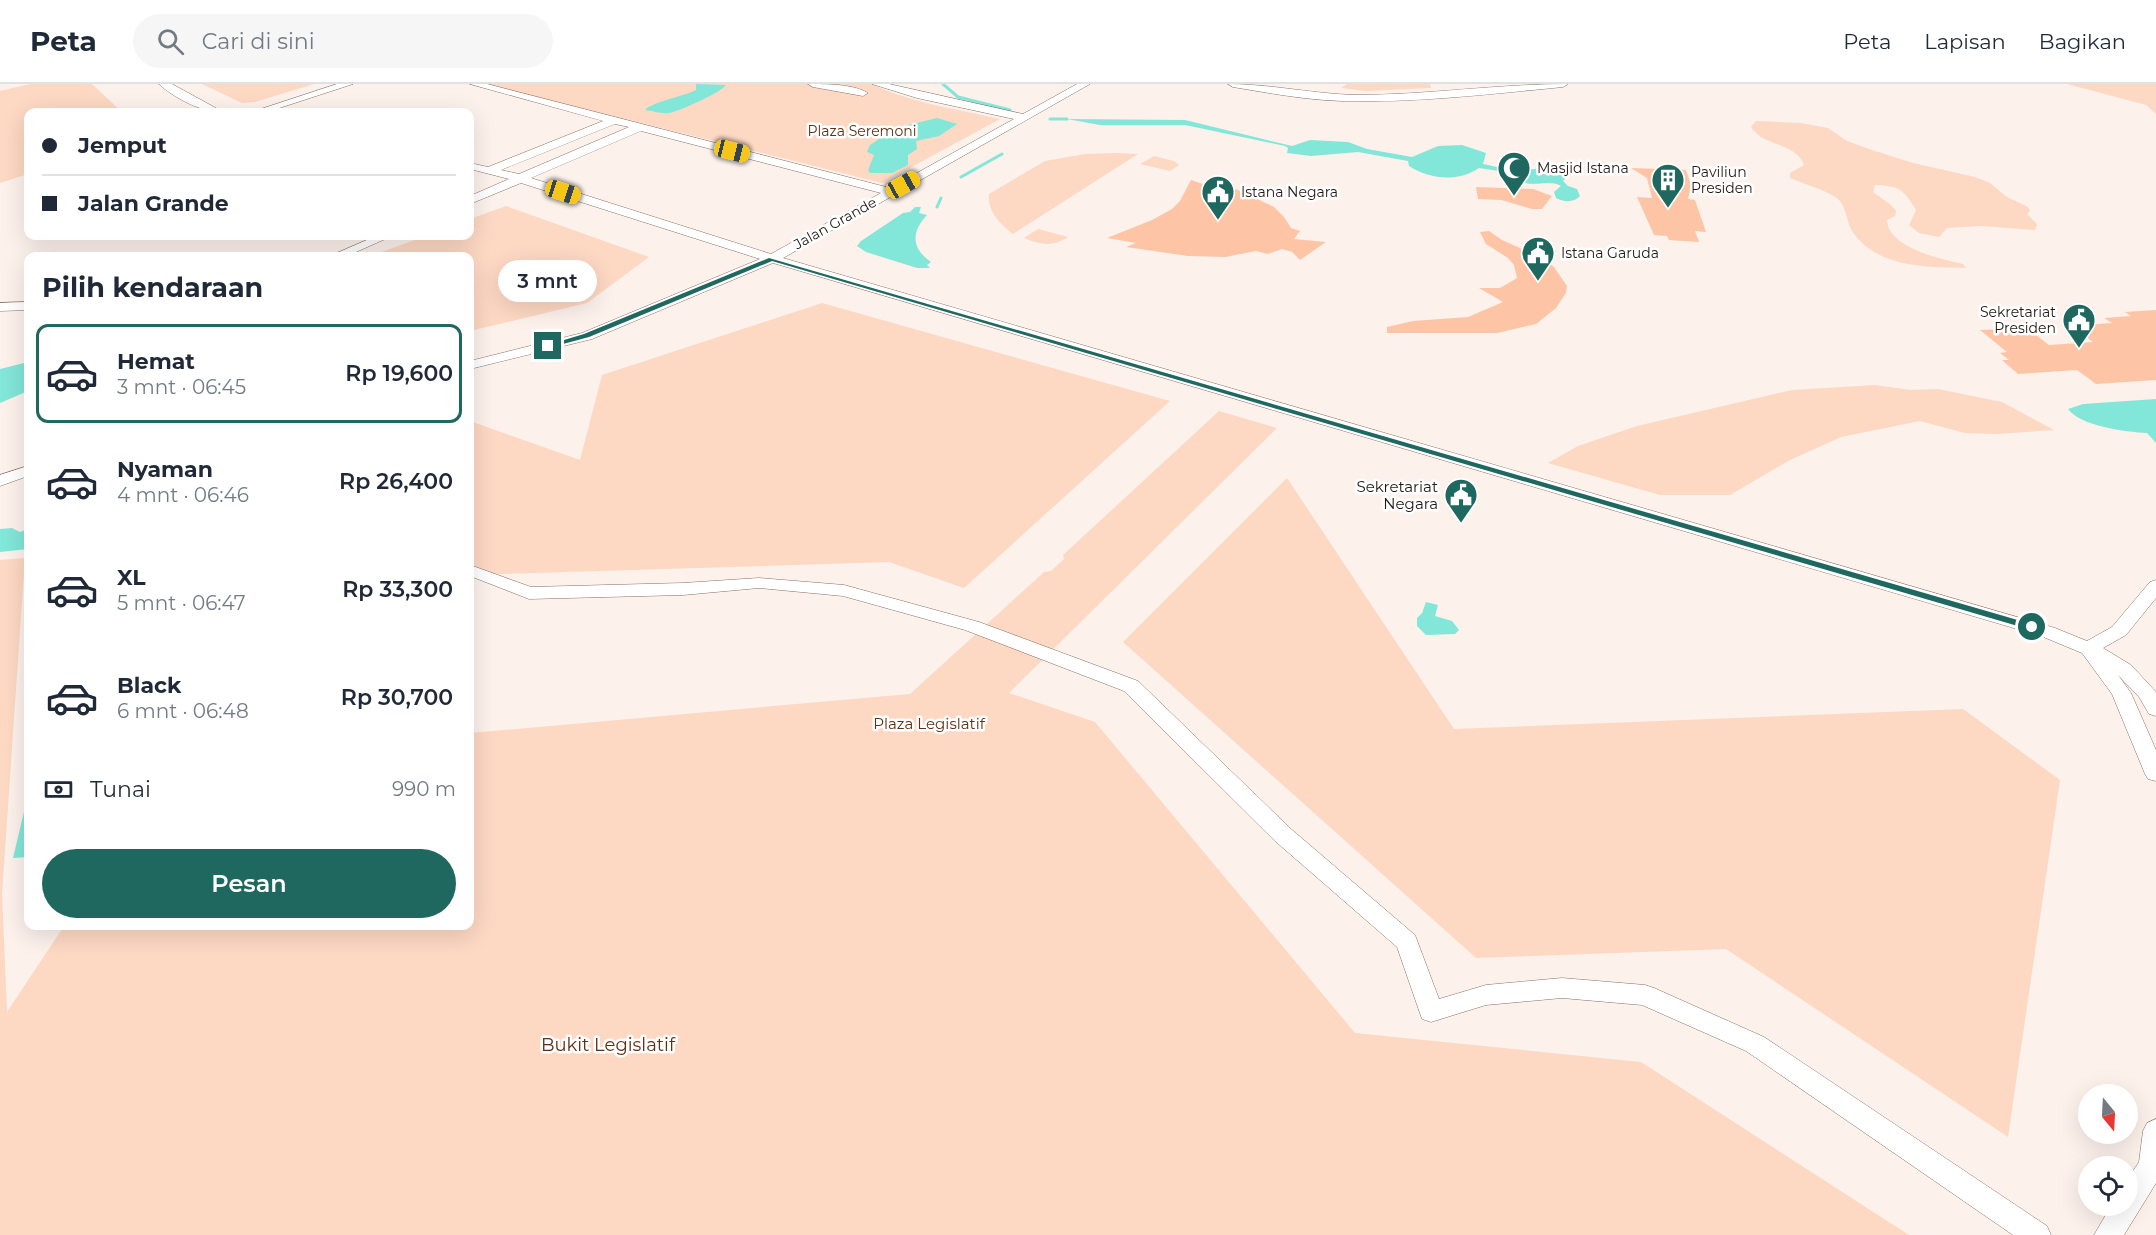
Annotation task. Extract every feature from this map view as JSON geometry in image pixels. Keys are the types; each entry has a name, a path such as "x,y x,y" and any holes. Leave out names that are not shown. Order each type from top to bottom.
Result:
{"street":[{"path":"164,84 207,108"},
{"path":"270,108 348,84"},
{"path":"476,84 891,192"},
{"path":"813,84 833,85 864,93"},
{"path":"877,84 926,98 1024,118"},
{"name":"Jalan Grande","path":"474,364 587,336 772,259 1085,84"},
{"path":"1233,84 1310,95 1354,98 1400,98 1563,84"},
{"path":"509,93 525,87 628,113"},
{"path":"490,170 614,120"},
{"path":"474,198 640,128"},
{"path":"474,167 519,178 772,259 2032,627 2088,649 2129,672 2149,695 2156,709"},
{"path":"347,252 376,240"},
{"path":"0,307 24,306"},
{"path":"0,481 24,472"},
{"path":"474,572 529,593 683,589 759,583 844,591 972,626 1131,686 1283,836 1407,942 1431,1012 1486,995 1562,988 1645,995 1755,1044 2037,1235"},
{"path":"2088,649 2119,631 2155,587"},
{"path":"2088,649 2103,672 2121,693 2156,774"},
{"path":"2108,1235 2154,1164 2156,1131"}],"green space":[{"path":"30,84 92,84 118,108 24,108 24,175 0,183 0,91"},
{"path":"202,84 314,84 255,102 242,103"},
{"name":"Plaza Seremoni","path":"485,84 872,84 918,101 1000,119 882,183"},
{"path":"1347,84 1430,84 1431,88 1366,91 1341,88"},
{"path":"2067,84 2156,84 2156,114 2146,105"},
{"path":"1756,121 1801,123 1828,128 1847,141 1872,150 1913,163 1975,177 1990,183 2007,197 2028,207 2030,211 2027,214 2037,224 2035,230 1981,226 1947,228 1939,237 1919,233 1909,225 1916,210 1908,197 1896,188 1875,185 1873,192 1896,211 1895,216 1887,220 1896,238 1917,251 1963,264 1966,268 1919,266 1889,259 1862,243 1852,231 1837,198 1790,178 1790,173 1804,165 1800,158 1787,148 1756,133 1751,127"},
{"path":"1085,154 1138,154 1013,234 999,222 992,212 989,194 1045,161"},
{"path":"1154,156 1174,161 1179,165 1170,171 1140,164"},
{"path":"506,206 649,257 587,303 474,330 474,252 381,252 415,240 474,240 474,218"},
{"path":"1038,229 1068,237 1047,244 1024,238"},
{"path":"822,303 1170,401 964,588 889,562 474,575 474,422 580,460 602,375"},
{"path":"1875,385 1911,390 1938,389 2002,402 2054,430 1996,434 1965,433 1920,421 1841,437 1790,460 1730,495 1660,495 1548,463 1578,446 1637,426 1792,390"},
{"path":"1219,411 1277,428 1009,693 1095,722 1355,1033 1641,1062 1909,1235 0,1235 0,560 24,558 2,894 7,1012 61,930 474,930 474,733 910,694 1044,572 1051,571 1064,559 1063,555"},
{"path":"1287,478 1454,729 1963,709 2060,780 2008,1137 1726,949 1476,958 1123,642"}],"water":[{"path":"696,84 726,85 708,97 674,112 645,110 655,104 696,90"},
{"path":"937,118 957,124 939,136 916,141 917,149 908,155 908,165 892,173 870,173 868,170 874,155 867,152 870,145 896,128"},
{"path":"1067,119 1185,120 1292,146 1310,140 1348,142 1367,149 1412,157 1438,146 1462,145 1486,153 1483,164 1511,170 1544,168 1554,170 1566,177 1563,181 1568,186 1577,189 1580,196 1572,201 1556,198 1554,192 1561,186 1552,183 1522,182 1519,174 1479,168 1462,176 1444,178 1417,171 1409,166 1408,161 1358,152 1311,156 1287,153 1288,148 1285,146 1185,125 1100,125"},
{"path":"915,207 921,207 919,213 927,215 918,228 916,240 924,257 931,262 927,265 930,268 917,268 866,252 857,246 861,241"},
{"path":"24,363 24,393 0,403 0,369"},
{"path":"2156,399 2156,443 2147,433 2093,424 2082,420 2068,409 2083,404"},
{"path":"0,529 24,530 24,549 0,552"},
{"path":"1426,602 1438,605 1435,616 1452,621 1459,630 1455,634 1426,635 1417,626 1417,618 1422,613"},
{"path":"24,812 24,857 13,858"}],"building":[{"name":"Paviliun Presiden","path":"1631,168 1686,170 1691,185 1688,199 1695,200 1706,232 1695,231 1699,242 1669,240 1667,236 1654,235 1637,197 1652,198 1647,178"},
{"name":"Istana Negara","path":"1191,180 1214,188 1217,184 1238,190 1274,207 1291,228 1300,231 1294,239 1326,242 1300,260 1292,252 1282,249 1268,254 1256,251 1225,257 1188,256 1126,247 1136,243 1107,238 1152,220 1172,209 1180,201"},
{"name":"Masjid Istana","path":"1476,187 1533,189 1552,196 1542,209 1532,209 1501,200 1478,199"},
{"name":"Istana Garuda","path":"1489,231 1502,240 1540,257 1554,267 1567,286 1566,293 1556,308 1536,324 1497,333 1387,333 1387,327 1413,321 1468,317 1503,302 1479,288 1500,288 1517,278 1514,265 1508,258 1486,244 1480,232"},
{"name":"Sekretariat Presiden","path":"2156,310 2156,380 2096,384 2077,370 2018,374 2002,360 2009,360 2000,353 2007,352 1980,330 2027,328 2049,345 2093,342 2071,326 2112,323 2104,318 2131,316 2125,312"}],"waterway":[{"path":"943,84 958,97 1010,110"},
{"path":"1050,119 1067,119"},
{"path":"961,177 1002,154"},
{"path":"937,207 941,198"}],"place":[{"name":"Masjid Istana","path":"1514,197"},
{"name":"Paviliun Presiden","path":"1668,209"},
{"name":"Istana Negara","path":"1218,221"},
{"name":"Istana Garuda","path":"1538,282"},
{"name":"Sekretariat Presiden","path":"2079,349"},
{"name":"Sekretariat Negara","path":"1461,524"}],"route":[{"path":"548,346 587,336 772,259 2032,627"}],"park label":[{"name":"Plaza Legislatif","path":"929,723"},
{"name":"Bukit Legislatif","path":"608,1045"}]}
